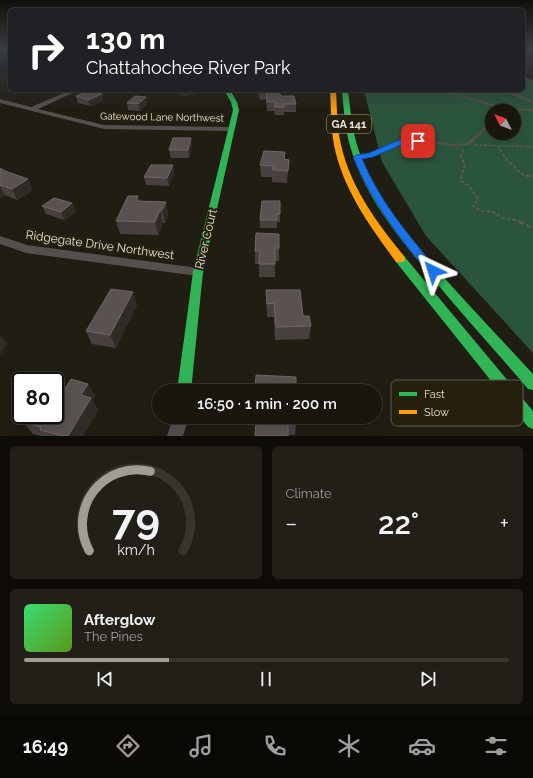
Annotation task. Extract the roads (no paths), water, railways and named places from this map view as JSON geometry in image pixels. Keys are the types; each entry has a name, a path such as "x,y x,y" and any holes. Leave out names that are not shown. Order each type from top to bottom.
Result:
{"main road":[{"name":"River Court","path":"185,384 198,272 236,110 229,92"},
{"name":"GA 141","path":"333,92 337,140 355,193 378,232 499,380"},
{"name":"GA 141","path":"344,92 354,157 374,194 401,233 423,260 533,384"},
{"name":"GA 141","path":"523,410 533,422"}],"street":[{"path":"32,109 71,92"},
{"name":"Gatewood Lane Northwest","path":"0,101 104,127 231,129"},
{"name":"Ridgegate Drive Northwest","path":"0,240 26,249 198,272"},
{"path":"176,436 179,424"}],"lane":[{"path":"446,92 485,104"},
{"path":"507,92 533,102"},
{"path":"521,110 533,110"},
{"path":"354,157 370,155 401,142 433,142 453,145 468,144 485,129"}]}
